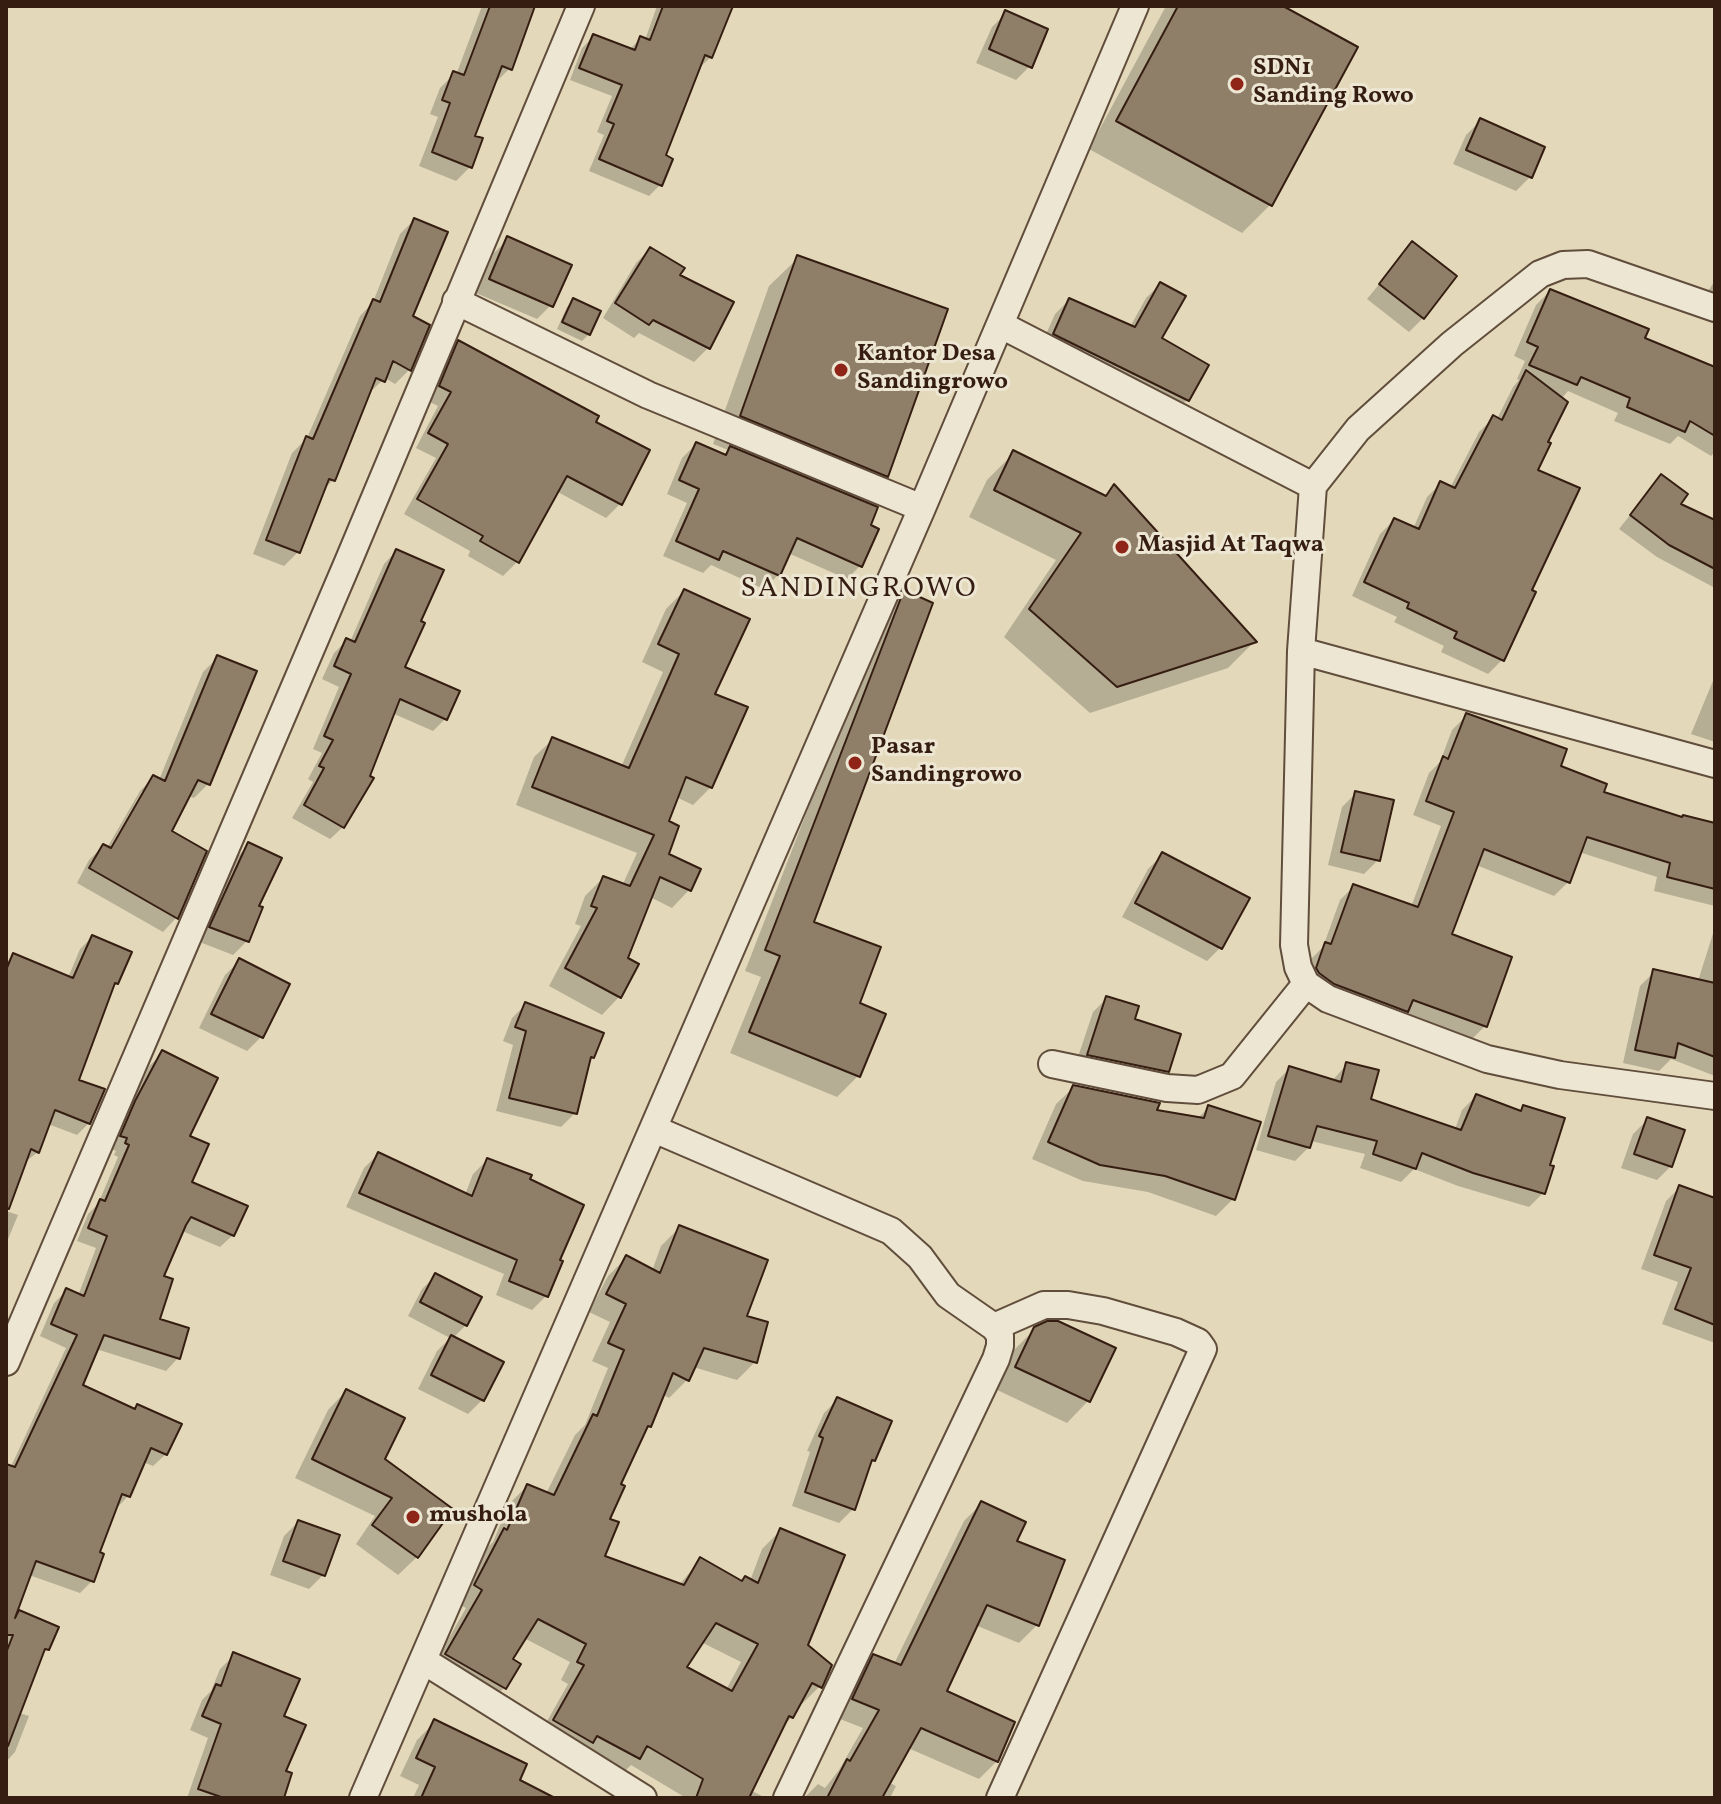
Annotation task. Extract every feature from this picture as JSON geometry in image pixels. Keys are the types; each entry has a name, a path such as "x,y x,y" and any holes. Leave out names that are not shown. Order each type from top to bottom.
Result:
{"street":[{"path":"6,1362 348,562 581,6"},
{"path":"363,1798 1001,325 1135,6"},
{"path":"1715,308 1588,264 1563,265 1540,274 1452,344 1358,429 1313,486 1301,651 1294,945 1298,967 1306,984 1328,999 1487,1059 1560,1075 1715,1096"},
{"path":"456,301 648,395 922,508"},
{"path":"1001,325 1313,486"},
{"path":"1301,651 1715,764"},
{"path":"1052,1064 1167,1088 1198,1090 1232,1076 1306,984"},
{"path":"654,1129 891,1231 920,1257 948,1295 994,1327 1000,1335 996,1359 787,1798"},
{"path":"994,1327 1044,1305 1068,1305 1103,1311 1176,1332 1198,1342 1203,1349 1000,1798"},
{"path":"424,1661 544,1739 643,1798"}],"building":[{"path":"490,6 535,6 512,70 502,66 475,136 483,138 472,168 432,152 450,103 442,100 453,71 464,75"},
{"path":"663,6 733,6 712,58 705,55 666,155 673,159 662,186 599,159 614,124 607,121 622,85 579,68 593,34 635,50 640,36 650,40"},
{"name":"SDN1 Sanding Rowo","path":"1178,6 1283,6 1358,47 1272,206 1116,121"},
{"path":"1005,10 1048,29 1032,68 989,49"},
{"path":"1480,118 1545,147 1532,178 1466,150"},
{"path":"414,218 448,232 413,316 430,325 411,371 393,361 385,382 376,378 335,481 329,479 300,553 266,540 306,436 313,439 373,299 380,302"},
{"path":"507,236 572,265 553,307 489,279"},
{"path":"1412,241 1457,276 1424,319 1379,284"},
{"path":"650,247 685,268 680,275 734,302 710,349 653,320 649,325 615,303"},
{"name":"Kantor Desa Sandingrowo","path":"797,255 948,309 888,477 740,416"},
{"path":"1160,282 1186,296 1162,338 1209,365 1189,401 1053,334 1069,298 1135,327"},
{"path":"1550,289 1649,329 1645,338 1715,367 1715,436 1690,421 1685,432 1627,407 1630,398 1581,377 1577,385 1529,365 1538,347 1527,342"},
{"path":"573,298 601,311 590,335 562,322"},
{"path":"458,340 599,416 596,422 650,450 622,505 567,476 519,563 480,541 483,536 417,499 448,444 428,433 451,392 439,386"},
{"path":"1526,370 1568,402 1538,470 1580,488 1532,590 1536,592 1504,661 1454,638 1457,632 1407,608 1409,603 1364,582 1394,518 1419,529 1440,481 1455,488 1493,415 1502,420"},
{"path":"696,442 726,455 730,446 878,507 871,525 879,529 862,567 797,538 780,576 723,551 719,560 676,541 699,489 679,480"},
{"name":"Masjid At Taqwa","path":"1013,450 1106,496 1114,484 1257,642 1117,687 1029,609 1081,533 994,490"},
{"path":"1661,474 1688,494 1681,504 1715,520 1715,569 1669,545 1630,515"},
{"path":"396,549 444,570 405,667 460,691 447,720 400,699 370,776 374,778 344,828 304,805 324,768 319,766 333,740 324,736 351,674 334,666 346,638 355,642"},
{"path":"684,589 750,619 715,694 748,707 712,788 686,777 669,821 679,826 669,854 701,869 691,891 660,877 628,958 639,964 621,998 565,968 597,908 591,906 603,876 630,886 654,835 532,787 552,737 629,768 679,654 658,644"},
{"name":"Pasar Sandingrowo","path":"904,590 933,603 814,922 881,947 860,1003 886,1014 860,1077 749,1032 780,956 765,950"},
{"path":"217,655 257,671 210,785 198,780 172,831 207,851 178,919 89,868 103,844 111,848 153,775 165,781"},
{"path":"1466,713 1567,749 1561,766 1607,784 1604,792 1682,817 1715,823 1715,889 1667,877 1670,863 1587,837 1570,883 1484,849 1452,934 1512,957 1487,1027 1413,1000 1408,1012 1334,984 1316,968 1325,942 1331,944 1353,884 1418,907 1454,812 1426,801 1443,756 1448,759"},
{"path":"1355,791 1394,800 1380,861 1341,852"},
{"path":"248,842 282,858 259,906 263,907 249,942 209,927"},
{"path":"1162,852 1250,898 1222,949 1135,903"},
{"path":"92,935 132,952 118,984 115,983 79,1080 105,1089 90,1124 55,1110 39,1153 31,1149 9,1209 6,1208 6,970 13,953 73,978"},
{"path":"239,958 290,984 263,1038 211,1014"},
{"path":"1653,969 1715,983 1715,1057 1678,1043 1675,1058 1635,1050"},
{"path":"1106,996 1139,1006 1135,1019 1181,1034 1169,1072 1087,1055"},
{"path":"525,1002 604,1033 594,1058 591,1057 577,1114 509,1098 526,1031 515,1027"},
{"path":"162,1050 218,1078 190,1136 209,1144 192,1182 248,1206 234,1236 191,1217 186,1225 164,1276 173,1279 160,1319 189,1328 180,1359 104,1335 83,1385 135,1409 137,1404 182,1424 167,1455 151,1448 130,1497 122,1494 100,1552 104,1554 94,1582 36,1561 15,1618 19,1610 59,1627 49,1650 45,1649 8,1746 6,1653 13,1635 6,1635 6,1464 15,1467 77,1335 51,1324 66,1288 84,1296 107,1236 88,1228 100,1199 105,1201 129,1145 125,1143 127,1138 120,1136"},
{"path":"1346,1062 1379,1070 1371,1099 1461,1130 1476,1094 1521,1111 1523,1105 1565,1118 1550,1165 1554,1166 1545,1194 1473,1173 1422,1153 1416,1169 1373,1154 1377,1141 1317,1126 1310,1148 1268,1136 1289,1066 1341,1082"},
{"path":"1073,1085 1160,1103 1157,1110 1204,1118 1208,1105 1261,1122 1235,1200 1165,1176 1100,1165 1048,1142"},
{"path":"1647,1117 1685,1130 1672,1167 1634,1154"},
{"path":"378,1152 472,1196 487,1158 532,1175 530,1179 584,1205 548,1297 509,1281 517,1260 359,1193"},
{"path":"1679,1185 1715,1198 1715,1325 1675,1309 1691,1268 1654,1255"},
{"path":"679,1225 768,1260 747,1316 768,1322 757,1363 704,1348 689,1381 673,1373 651,1427 648,1426 621,1484 625,1486 610,1519 619,1522 605,1556 684,1585 700,1557 742,1581 745,1576 758,1583 780,1528 845,1555 808,1645 832,1665 822,1688 812,1683 793,1718 789,1716 749,1798 696,1798 703,1779 647,1746 640,1759 597,1736 593,1743 553,1720 584,1665 577,1662 586,1644 538,1619 513,1659 521,1664 506,1689 445,1654 482,1590 474,1585 504,1528 507,1530 527,1484 554,1495 593,1414 597,1416 624,1350 608,1343 626,1304 606,1294 626,1255 660,1273","holes":["716,1623 758,1644 732,1691 687,1667"]},
{"path":"435,1273 482,1297 467,1326 420,1302"},
{"path":"1047,1321 1058,1321 1116,1348 1090,1402 1015,1367 1034,1327"},
{"path":"451,1335 504,1362 484,1401 431,1375"},
{"path":"346,1389 405,1418 385,1459 453,1509 418,1558 372,1525 392,1498 312,1459"},
{"path":"837,1397 892,1421 875,1461 872,1460 855,1510 805,1492 823,1438 819,1436"},
{"path":"981,1501 1026,1522 1017,1541 1065,1560 1039,1626 987,1605 947,1691 1015,1722 998,1762 921,1728 882,1798 827,1798 847,1759 850,1761 879,1710 852,1699 873,1654 901,1665"},
{"path":"298,1520 340,1535 325,1576 283,1561"},
{"path":"233,1652 300,1679 284,1716 306,1725 286,1771 292,1773 284,1798 224,1798 198,1789 221,1724 202,1716 216,1684 221,1686"},
{"path":"434,1719 527,1764 520,1780 555,1798 421,1798 435,1767 416,1758"}],"place":[{"name":"SDN1 Sanding Rowo","path":"1237,84"},
{"name":"Kantor Desa Sandingrowo","path":"841,370"},
{"name":"Masjid At Taqwa","path":"1122,547"},
{"name":"Pasar Sandingrowo","path":"855,763"},
{"name":"mushola","path":"413,1517"}],"district":[{"name":"SANDINGROWO","path":"859,591"}]}
